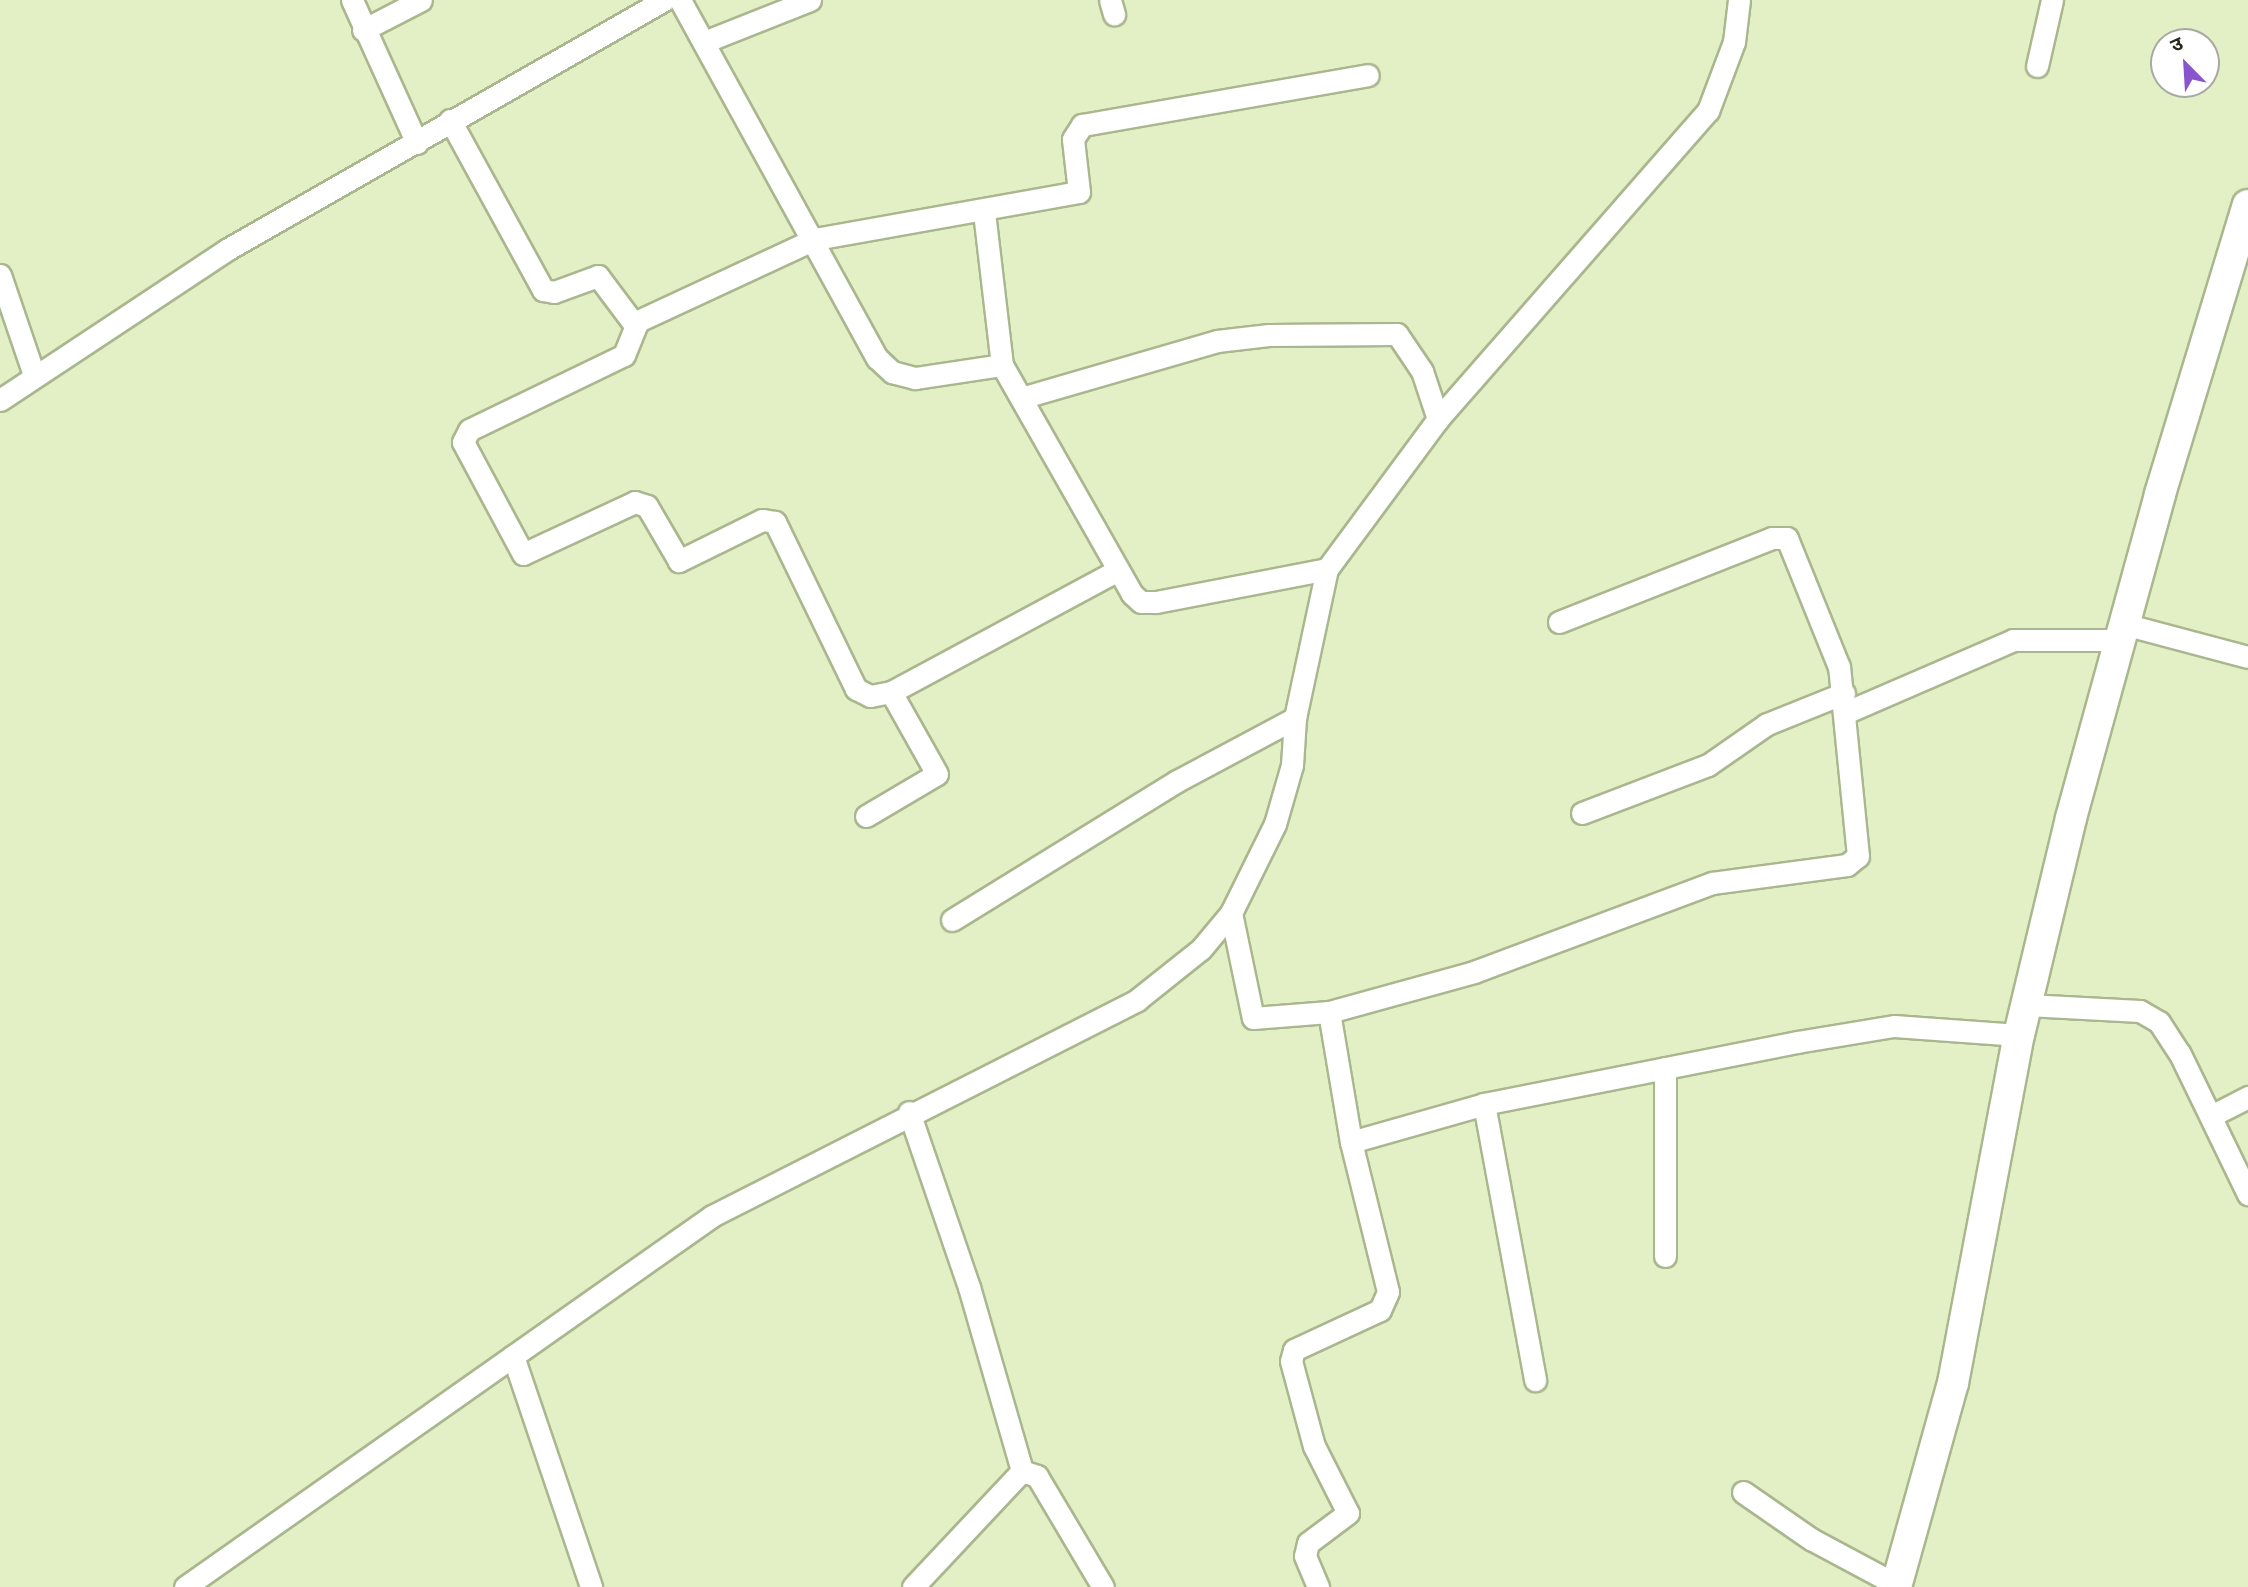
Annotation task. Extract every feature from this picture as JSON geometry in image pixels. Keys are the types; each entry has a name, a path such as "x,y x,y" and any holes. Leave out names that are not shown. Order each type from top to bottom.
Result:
{"main road":[{"path":"1896,1586 1958,1358 2020,1035 2121,632 2248,205"}],"street":[{"path":"352,0 363,30 417,143"},
{"path":"363,30 421,0"},
{"path":"0,400 34,375 229,249 417,143 450,120 664,0"},
{"path":"680,0 815,239 877,358 892,372 915,378 1002,365"},
{"path":"704,42 810,0"},
{"path":"185,1587 712,1216 909,1112 1137,1000 1201,949 1231,914 1275,824 1292,765 1295,718 1327,569 1438,419 1708,111 1734,42 1739,0"},
{"path":"2037,65 2052,0"},
{"path":"1118,570 891,692 870,696 856,689 779,528 769,519 679,561 647,506 635,502 529,555 520,552 466,448 464,436 624,355 634,324 815,239 984,212 1079,192 1073,139 1082,125 1368,75"},
{"path":"450,120 543,290 554,292 598,276 634,324"},
{"path":"984,212 1002,365 1118,570 1141,601 1156,602 1327,569"},
{"path":"0,275 34,375"},
{"path":"1021,398 1217,341 1269,335 1397,334 1422,371 1438,419"},
{"path":"1231,914 1253,1018 1329,1012 1474,972 1712,883 1847,865 1859,847 1846,703 1795,549 1782,536 1559,622"},
{"path":"1582,813 1708,765 1767,724 1846,703 2013,640 2121,632 2248,657"},
{"path":"866,816 937,775 891,692"},
{"path":"952,920 1177,781 1295,718"},
{"path":"2027,1005 2149,1014 2180,1054 2248,1194"},
{"path":"1318,1587 1305,1556 1308,1543 1348,1513 1314,1447 1291,1360 1294,1350 1388,1302 1351,1142 1329,1012"},
{"path":"1351,1142 1484,1104 1894,1026 2020,1035"},
{"path":"1665,1068 1665,1256"},
{"path":"2211,1116 2248,1097"},
{"path":"1484,1104 1535,1380"},
{"path":"909,1112 969,1287 1022,1471"},
{"path":"513,1356 592,1587"},
{"path":"913,1587 1022,1471"},
{"path":"1022,1471 1037,1475 1103,1587"},
{"path":"1743,1492 1811,1539 1896,1586"}]}
